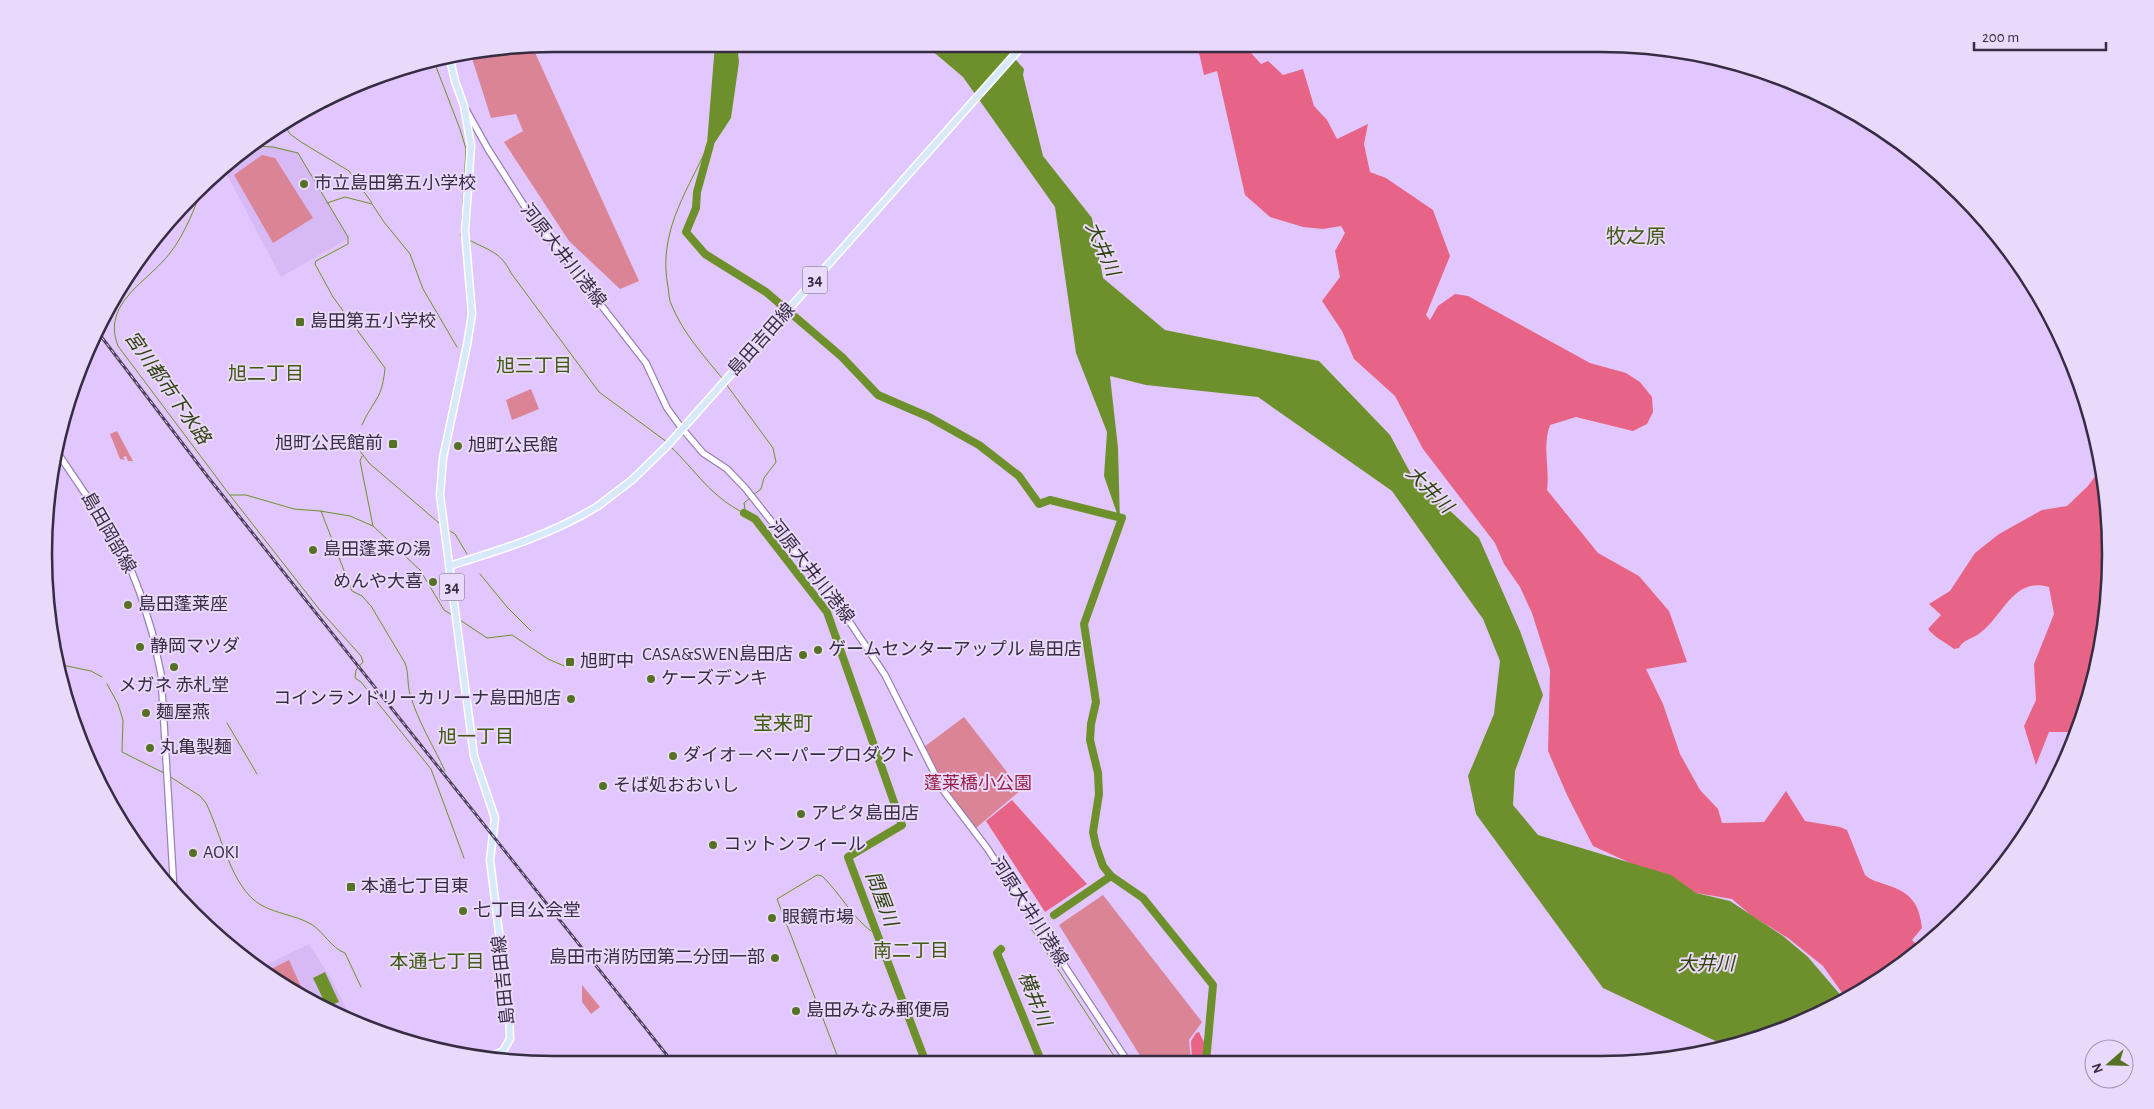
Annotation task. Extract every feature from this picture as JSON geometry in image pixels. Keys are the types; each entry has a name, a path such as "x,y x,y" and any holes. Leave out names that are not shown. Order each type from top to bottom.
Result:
{"main road":[{"name":"島田吉田線","path":"449,566 533,539 577,519 598,506 632,480 668,446 1017,52"},
{"name":"34","path":"451,64 464,106"},
{"name":"島田吉田線","path":"464,106 471,146 465,231 472,314 441,475 441,508 474,756 495,818 490,860 510,1025 508,1046 499,1053"},
{"name":"河原大井川港線","path":"464,106 525,208 646,363 667,408 680,426 697,448 710,459 727,469 746,489 845,615 885,675 943,790 988,848 1124,1056"},
{"name":"島田岡部線","path":"62,457 105,522 124,556 140,593 152,632 160,674 173,881"}],"shaded area":[{"path":"1199,52 1250,52 1261,64 1268,61 1283,75 1303,69 1314,106 1327,120 1337,139 1368,124 1364,144 1370,172 1386,178 1433,210 1450,256 1426,315 1430,320 1438,306 1455,294 1468,296 1590,363 1626,373 1640,382 1652,397 1653,412 1647,424 1633,431 1576,417 1550,425 1546,449 1547,490 1598,553 1639,576 1669,611 1687,662 1646,669 1663,704 1680,754 1700,790 1718,809 1722,823 1764,822 1786,791 1805,821 1847,830 1865,875 1908,896 1919,912 1922,928 1912,940 1916,944 1905,953 1842,993 1823,966 1788,938 1752,916 1732,899 1696,893 1593,846 1567,795 1548,751 1550,670 1532,613 1520,587 1504,564 1495,543 1423,449 1395,396 1354,359 1342,331 1322,301 1340,277 1335,251 1345,233 1341,226 1323,229 1303,227 1270,217 1245,195 1217,71 1204,75"},
{"path":"272,146 298,152 349,238 281,277 227,175 262,147"},
{"path":"2095,476 2102,554 2097,620 2092,652 2069,732 2049,732 2036,765 2024,726 2036,700 2034,664 2054,614 2049,587 2037,585 2026,587 2018,592 1980,633 1963,643 1959,648 1954,649 1928,629 1941,615 1929,604 1950,591 1975,553 1999,534 2042,510 2067,506 2088,486"},
{"path":"1012,800 1087,884 1045,912 986,821"},
{"path":"309,944 333,982 348,1012 303,989 266,965"},
{"path":"1199,1032 1211,1056 1192,1056 1191,1041 1196,1033"}],"green space":[{"path":"535,53 639,281 620,289 569,241 504,142 523,131 516,114 491,118 472,60"},
{"path":"262,155 275,158 313,218 273,243 234,175"},
{"path":"531,389 539,409 512,420 506,400"},
{"path":"117,431 133,461 128,461 126,456 123,457 125,460 120,459 110,434"},
{"name":"蓬莱橋小公園","path":"964,717 1021,790 976,828 943,786 924,747"},
{"path":"1103,895 1202,1022 1189,1040 1190,1056 1140,1056 1059,925"},
{"path":"289,960 302,988 276,972 271,969"},
{"path":"582,985 600,1007 591,1014 582,1002"}],"water":[{"path":"714,52 738,52 739,62 731,118 706,156"},
{"name":"大井川","path":"933,52 1009,52 1024,69 1023,75 1043,156 1092,218 1103,278 1165,330 1319,361 1390,435 1411,474 1479,538 1520,631 1543,695 1515,771 1513,805 1538,835 1671,875 1696,893 1730,901 1783,936 1808,957 1840,995 1822,1005 1761,1030 1717,1042 1603,988 1476,814 1468,776 1494,714 1500,661 1483,619 1392,491 1258,397 1146,385 1110,376 1118,448 1120,522 1104,476 1107,432 1076,353 1055,207 963,77"},
{"path":"325,972 339,1002 332,1005 324,1001 313,978"}],"waterway":[{"path":"436,67 466,149 461,236 463,237"},
{"path":"287,130 301,142 349,171 372,203"},
{"path":"710,145 697,192 696,208 686,232 705,254 766,292 842,357 878,395 929,417 979,445 1019,476 1039,504 1050,500 1122,518 1084,624 1096,702 1091,724 1090,740 1098,773 1099,794 1093,832 1103,866 1111,876 1143,898 1213,985 1207,1056"},
{"path":"263,146 298,153 348,237 348,244 316,261 315,264 333,297 385,368 380,393 362,425"},
{"path":"706,150 675,216 667,250 666,268 671,304 682,326 722,378"},
{"path":"327,203 345,197 372,204 410,254 423,289 457,347"},
{"name":"宮川都市下水路","path":"196,204 180,238 170,253 129,294 121,305 116,317 114,331 118,346 229,494 319,609 361,656 363,662 356,670 355,678 361,682 431,769 464,858"},
{"path":"469,240 493,252 503,260 599,392 667,442"},
{"path":"726,384 773,448 776,462 764,478 761,489 753,495"},
{"path":"358,438 360,451 369,463 439,523"},
{"path":"671,447 704,483 732,507 744,513 744,503 750,498"},
{"path":"362,456 360,461 373,526"},
{"path":"230,495 246,495 294,509 350,516 373,526 420,570 444,610 452,615"},
{"path":"321,511 352,591 362,596 371,606 405,663 413,704 445,771"},
{"name":"問屋川","path":"744,513 755,519 827,612 902,825 848,857 923,1056"},
{"path":"450,531 455,534 467,554"},
{"path":"480,574 507,607 531,631"},
{"path":"460,620 487,638 512,635 548,659 569,668"},
{"path":"65,666 91,671 102,677"},
{"path":"107,684 118,704 123,720 122,752 164,773"},
{"path":"227,723 257,774"},
{"path":"169,776 200,796 206,803 234,873 251,897 267,908 305,921 316,927 340,951 345,953 361,987"},
{"path":"837,1056 777,899 817,875 822,876 857,918 871,931"},
{"name":"横井川","path":"1054,915 1111,876"},
{"path":"1032,930 1114,1056"},
{"name":"横井川","path":"1001,949 997,953 1039,1056"}],"railway":[{"path":"102,337 208,477 668,1056"}],"place":[{"name":"市立島田第五小学校","path":"304,184"},
{"name":"島田第五小学校","path":"300,322"},
{"name":"旭町公民館前","path":"393,444"},
{"name":"旭町公民館","path":"458,446"},
{"name":"島田蓬莱の湯","path":"313,550"},
{"name":"めんや大喜","path":"433,582"},
{"name":"島田蓬莱座","path":"128,605"},
{"name":"静岡マツダ","path":"140,647"},
{"name":"ゲームセンターアップル 島田店","path":"818,650"},
{"name":"CASA&SWEN島田店","path":"803,655"},
{"name":"旭町中","path":"570,662"},
{"name":"メガネ 赤札堂","path":"174,667"},
{"name":"ケーズデンキ","path":"651,679"},
{"name":"コインランドリーカリーナ島田旭店","path":"571,699"},
{"name":"麺屋燕","path":"146,713"},
{"name":"丸亀製麺","path":"150,748"},
{"name":"ダイオ－ペーパープロダクト","path":"673,756"},
{"name":"そば処おおいし","path":"603,786"},
{"name":"アピタ島田店","path":"801,814"},
{"name":"コットンフィール","path":"713,845"},
{"name":"AOKI","path":"193,853"},
{"name":"本通七丁目東","path":"351,887"},
{"name":"七丁目公会堂","path":"463,911"},
{"name":"眼鏡市場","path":"772,918"},
{"name":"島田市消防団第二分団一部","path":"775,958"},
{"name":"島田みなみ郵便局","path":"796,1011"}],"district":[{"name":"牧之原","path":"1636,237"},
{"name":"旭三丁目","path":"534,366"},
{"name":"旭二丁目","path":"266,374"},
{"name":"宝来町","path":"783,724"},
{"name":"旭一丁目","path":"476,737"},
{"name":"南二丁目","path":"911,951"},
{"name":"本通七丁目","path":"437,962"}]}
